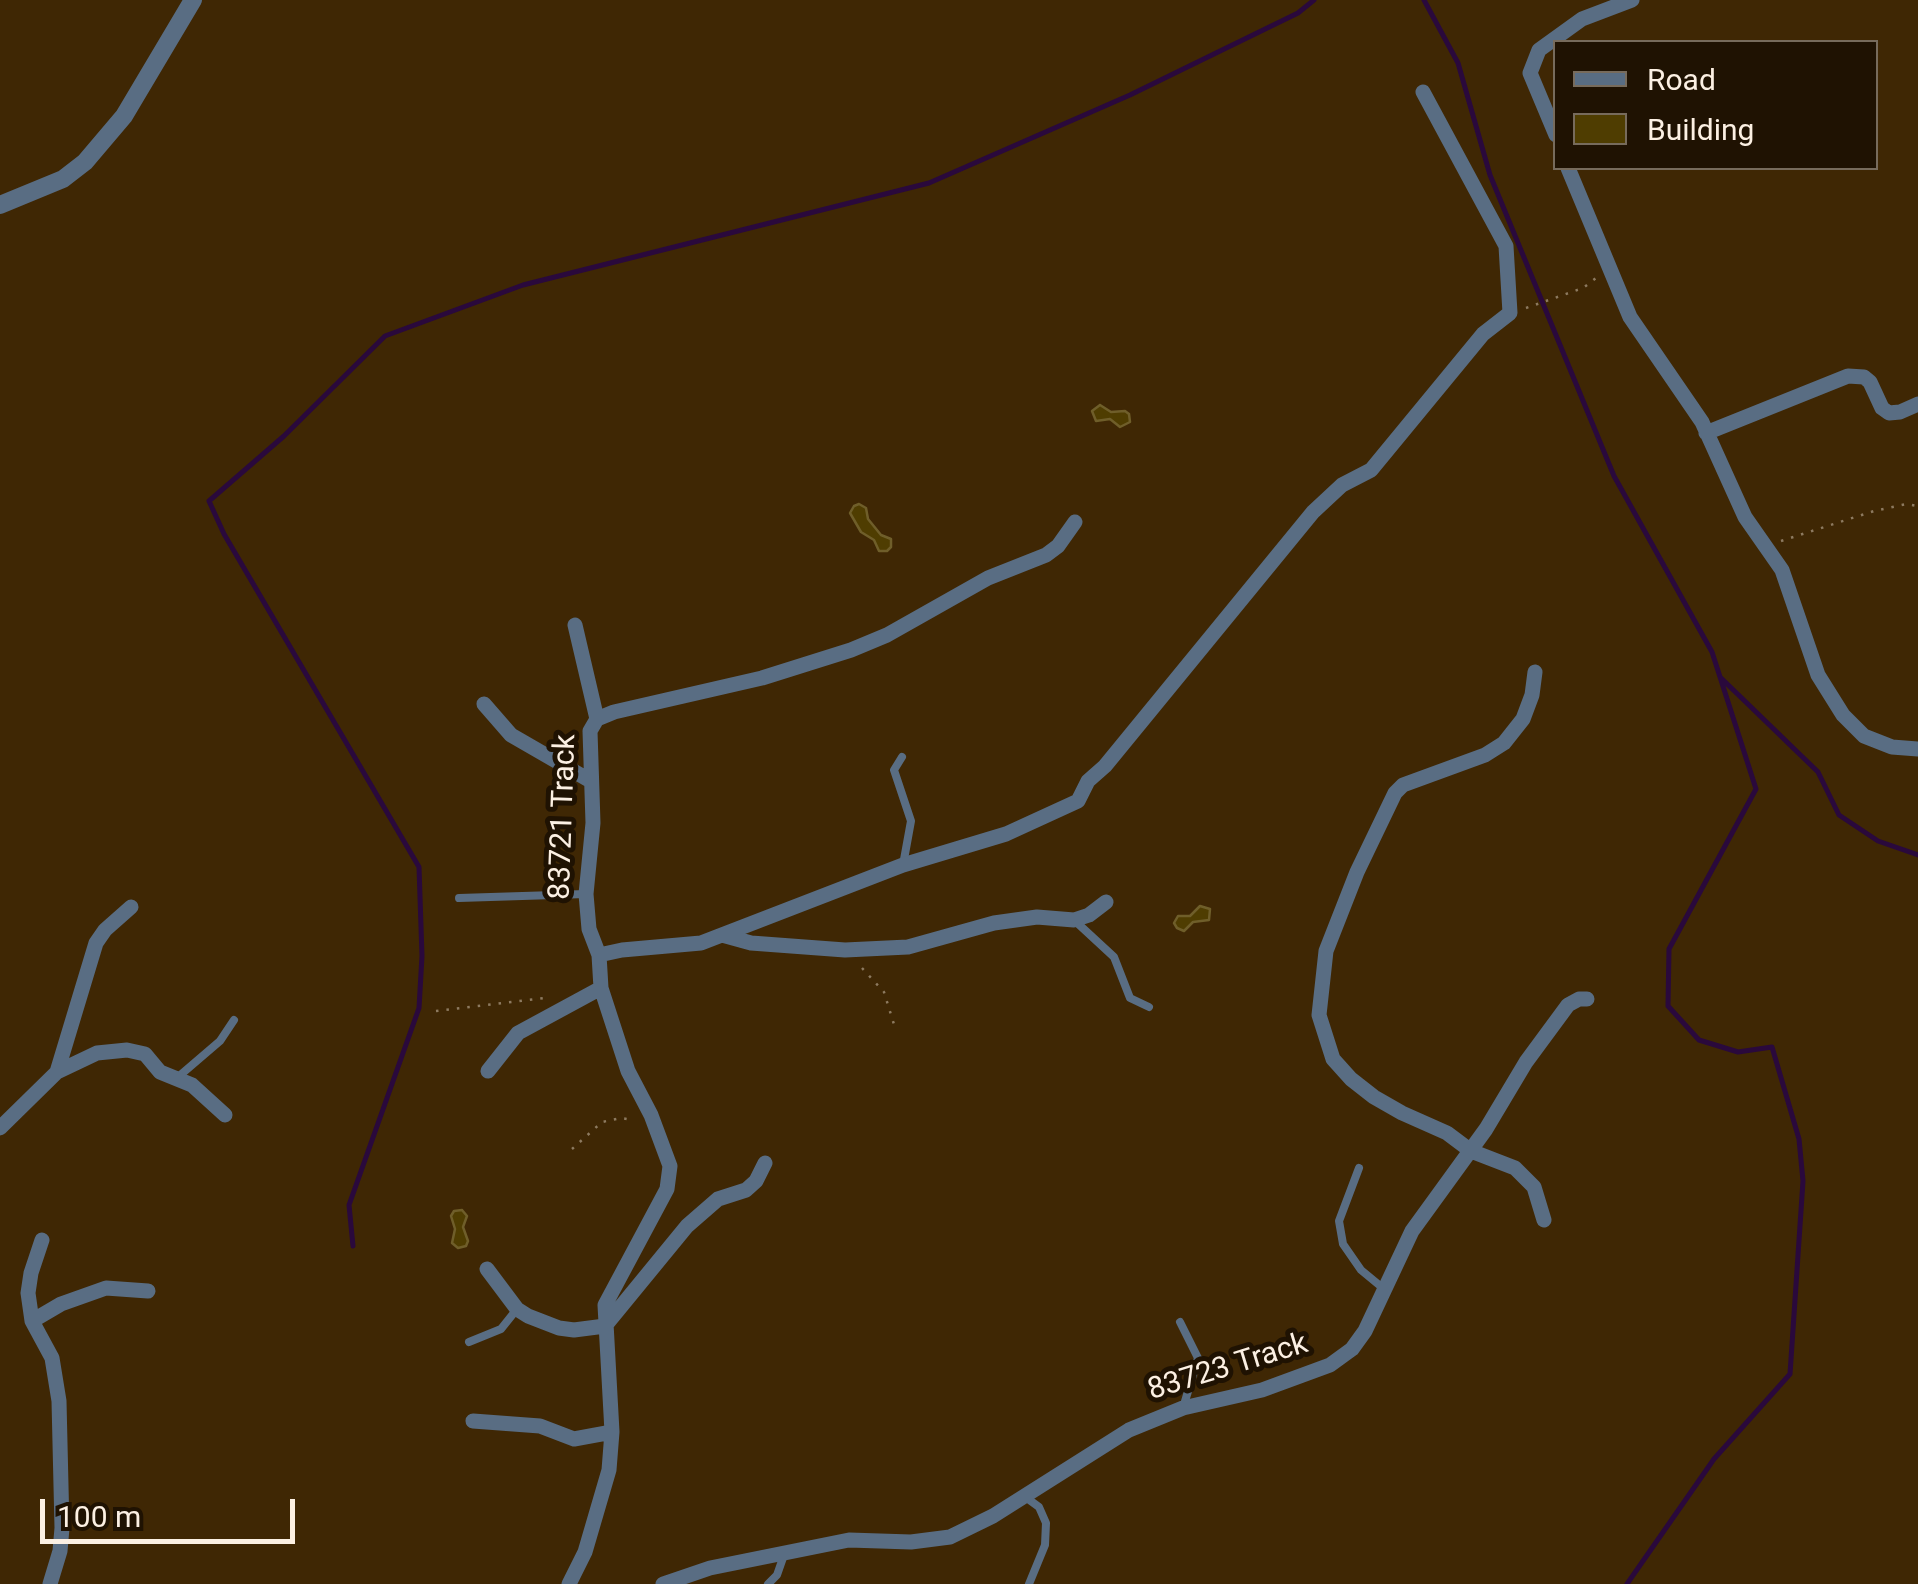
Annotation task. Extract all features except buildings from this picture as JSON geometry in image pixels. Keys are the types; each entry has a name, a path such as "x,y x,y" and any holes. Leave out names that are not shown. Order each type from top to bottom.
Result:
{"street":[{"path":"0,206 63,179 86,162 124,116 193,0"},
{"path":"1553,128 1530,73 1539,50 1582,19 1632,0"},
{"path":"598,955 701,944 903,865 1006,834 1078,802 1088,781 1105,766 1313,512 1342,484 1371,470 1483,334 1510,313 1506,246 1423,92"},
{"path":"1569,170 1630,318 1681,390 1745,516 1790,588 1818,675 1853,727 1877,742 1918,749"},
{"path":"1706,433 1848,376 1856,375 1870,382 1888,413 1918,404"},
{"name":"83721 Track","path":"569,1584 599,1513 609,1470 612,1432 605,1306 667,1189 670,1166 628,1071 601,988 598,955 589,929 586,894 593,823 590,731 597,719 642,704 762,678 851,650 988,578 1046,556 1075,522"},
{"path":"575,625 597,719"},
{"path":"1535,672 1523,719 1504,743 1485,755 1403,785 1395,793 1326,950 1319,1015 1333,1059 1374,1097 1446,1133 1471,1152 1515,1168 1534,1188 1544,1220"},
{"path":"484,704 511,735 589,780"},
{"path":"722,935 778,945 908,947 994,923 1037,917 1074,920 1106,902"},
{"path":"57,1072 96,944 131,906"},
{"path":"488,1070 518,1033 601,988"},
{"name":"83723 Track","path":"663,1584 710,1568 849,1540 930,1541 950,1536 994,1516 1129,1430 1182,1408 1262,1390 1330,1365 1352,1349 1365,1332 1412,1231 1471,1152 1526,1062 1564,1009 1572,1001 1587,999"},
{"path":"0,1128 57,1072 88,1056 127,1050 146,1054 160,1072 192,1085 225,1115"},
{"path":"487,1270 517,1309 558,1328 605,1326 688,1226 718,1200 756,1182 765,1164"},
{"path":"42,1240 30,1273 28,1293 32,1321 52,1358 59,1401 62,1528 50,1584"},
{"path":"32,1321 60,1304 106,1288 148,1291"},
{"path":"473,1421 540,1426 574,1439 612,1432"}],"lane":[{"path":"902,757 894,770 911,821 903,865"},
{"path":"459,898 586,894"},
{"path":"1074,920 1114,957 1130,998 1150,1007"},
{"path":"175,1080 220,1040 234,1020"},
{"path":"1359,1168 1339,1221 1340,1232 1350,1258 1384,1289"},
{"path":"469,1342 501,1330 517,1309"},
{"path":"1180,1322 1198,1358 1182,1408"},
{"path":"1024,1496 1039,1507 1046,1522 1044,1545 1029,1584"},
{"path":"768,1584 786,1551"}],"path":[{"path":"1510,313 1583,288 1609,268"},
{"path":"1765,546 1874,511 1906,504 1918,506"},
{"path":"862,968 884,992 896,1031"},
{"path":"436,1011 552,997"},
{"path":"572,1149 602,1122 620,1118 654,1123"}],"waterway":[{"path":"353,1246 349,1205 419,1008 419,867 224,534 209,501 284,436 385,336 523,285 929,183 1130,95 1298,13 1314,0"},
{"path":"1424,0 1458,63 1490,175 1614,476 1712,652 1756,789 1669,949 1668,1006 1699,1040 1738,1052 1772,1047 1799,1139 1803,1181 1790,1374 1714,1459 1627,1584"},
{"path":"1721,678 1818,772 1839,815 1878,841 1918,855"}]}
